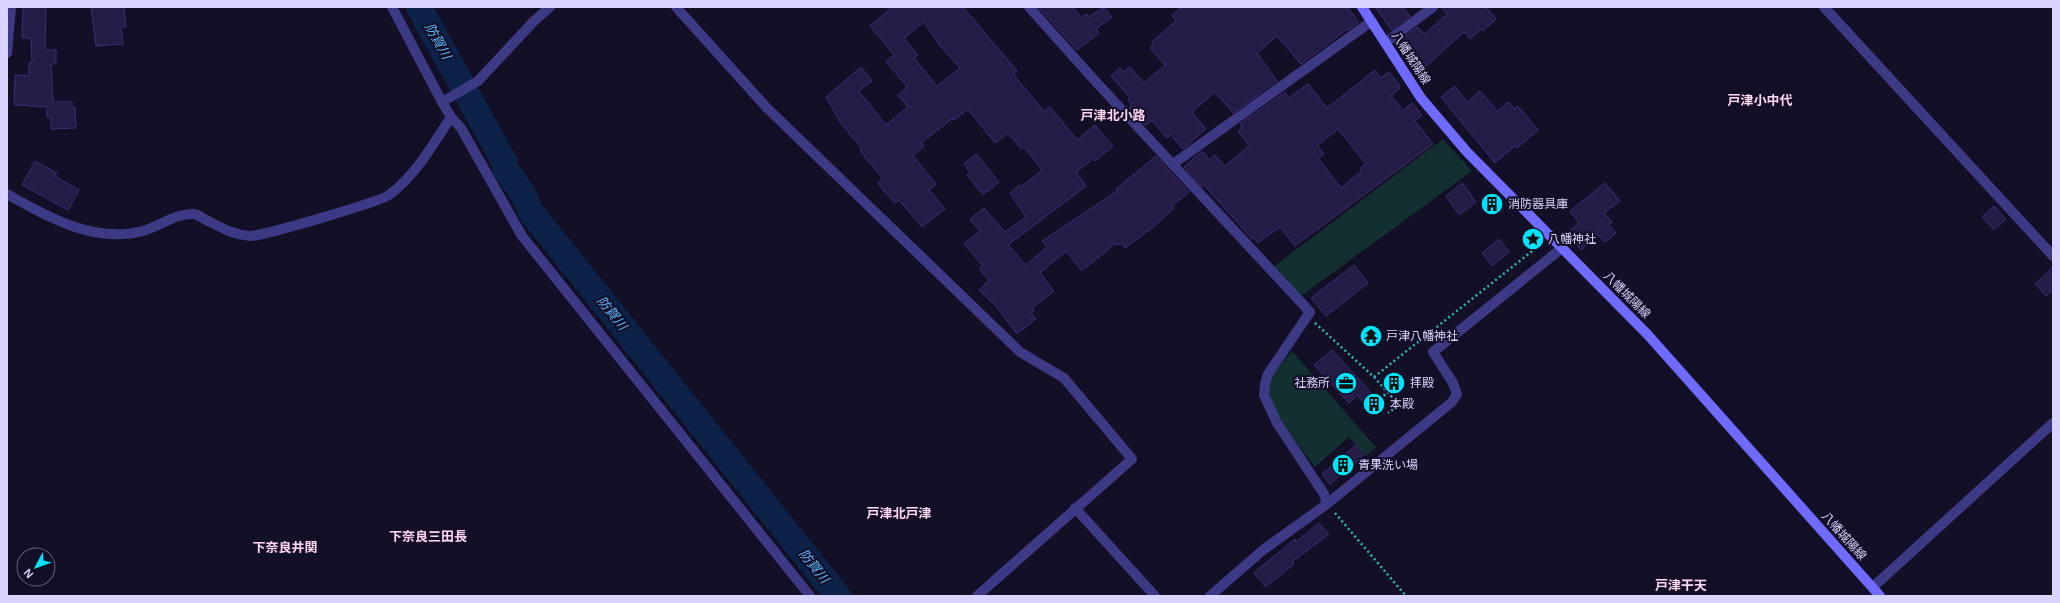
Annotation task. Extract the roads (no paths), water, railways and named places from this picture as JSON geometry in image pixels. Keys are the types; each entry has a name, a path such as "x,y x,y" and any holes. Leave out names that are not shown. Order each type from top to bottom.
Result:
{"main road":[{"name":"八幡城陽線","path":"1362,7 1421,98 1467,152 1648,335 1880,596"}],"street":[{"path":"7,53 11,7"},
{"path":"392,7 445,100 451,117 461,128 522,236 810,596"},
{"path":"445,100 478,81 534,21 550,7"},
{"path":"676,7 766,107 1020,352 1064,378 1132,459 977,596"},
{"path":"1029,7 1096,84 1173,164 1310,312 1268,374 1264,395 1277,423 1324,494 1327,504"},
{"path":"1385,43 1433,7"},
{"path":"1824,7 2053,256"},
{"path":"1173,164 1372,21"},
{"path":"7,194 56,219 91,232 111,235 143,231 179,216 195,214 234,233 252,236 314,220 388,196 404,181 451,117"},
{"path":"1210,596 1263,550 1327,504 1452,402 1456,394 1453,383 1433,352 1562,248"},
{"path":"1873,587 2053,423"},
{"path":"1075,508 1155,596"}],"waterway":[{"name":"防賀川","path":"419,7 505,163 505,168 523,194 531,212 838,596"}],"place":[{"name":"消防器具庫","path":"1492,204"},
{"name":"八幡神社","path":"1533,239"},
{"name":"戸津八幡神社","path":"1371,336"},
{"name":"社務所","path":"1346,383"},
{"name":"拝殿","path":"1394,383"},
{"name":"本殿","path":"1374,404"},
{"name":"青果洗い場","path":"1343,465"}],"district":[{"name":"戸津小中代","path":"1760,100"},
{"name":"戸津北小路","path":"1113,115"},
{"name":"戸津北戸津","path":"899,513"},
{"name":"下奈良三田長","path":"428,536"},
{"name":"下奈良井関","path":"285,547"},
{"name":"戸津干天","path":"1681,585"}]}
